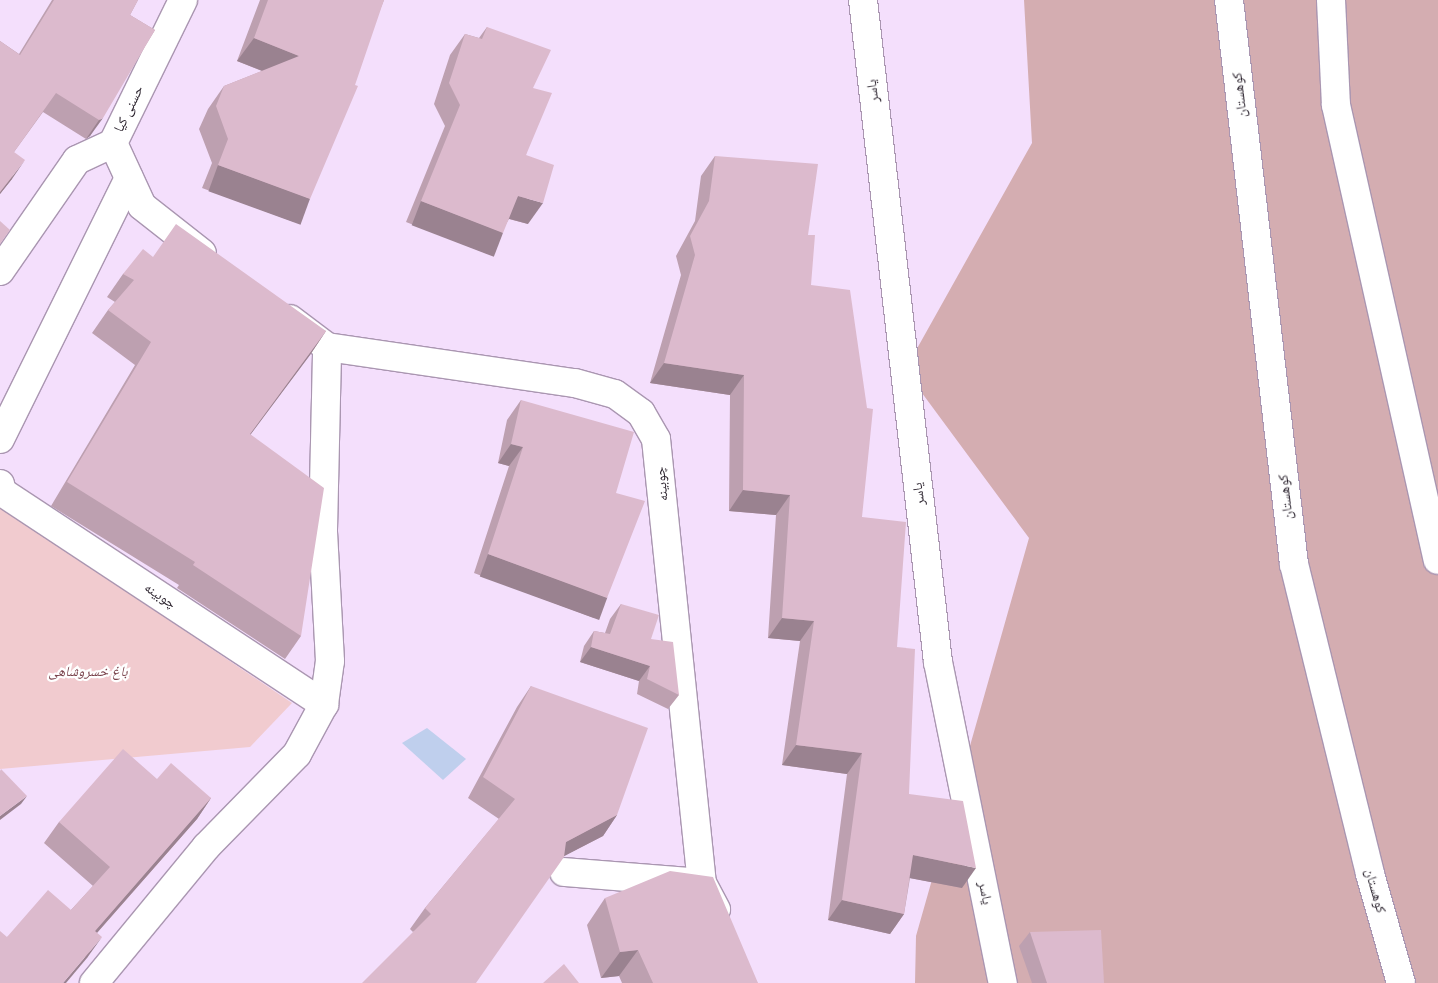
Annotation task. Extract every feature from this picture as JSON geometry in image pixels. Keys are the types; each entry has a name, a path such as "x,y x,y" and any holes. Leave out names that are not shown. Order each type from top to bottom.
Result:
{"street":[{"name":"حسنی کیا","path":"0,271 77,160 113,142 183,0"},
{"name":"یاسر","path":"863,0 938,662 1003,983"},
{"name":"کوهستان","path":"1229,0 1294,564 1370,874 1401,983"},
{"path":"1331,0 1336,105 1438,560"},
{"path":"113,142 142,206 220,266"},
{"path":"0,439 129,178"},
{"name":"چوبینه","path":"266,301 327,347 575,382 615,394 641,413 656,439 702,883 729,933"},
{"path":"94,983 206,847 297,754 324,704 330,661 323,530 327,347"},
{"name":"چوبینه","path":"0,484 2,492 324,704"},
{"path":"564,872 702,883"}],"green space":[{"name":"باغ خسروشاهی","path":"0,506 292,703 250,747 0,769"}],"shaded area":[{"path":"1024,0 1438,0 1438,983 915,983 916,936 1029,538 905,370 1032,143"}],"water":[{"path":"427,728 466,759 443,780 402,743"}],"building":[{"path":"54,0 138,0 130,15 155,30 103,118 99,120 56,93 14,152 25,160 0,192 0,41 20,55"},
{"path":"268,0 384,0 355,85 358,86 310,199 218,165 228,139 216,106 224,86 299,56 254,38"},
{"path":"487,27 551,50 533,88 552,93 526,155 554,165 543,203 518,196 503,233 421,201 460,105 449,83 465,34 482,39"},
{"path":"715,156 818,164 808,235 815,235 811,285 850,290 867,408 873,409 862,517 906,522 897,647 915,649 909,794 963,801 976,868 913,855 904,914 842,900 862,753 796,745 814,621 782,618 790,495 743,490 744,375 664,363 695,255 690,236 709,201"},
{"path":"0,221 10,230 0,244"},
{"path":"176,224 326,331 250,434 324,488 301,636 193,565 195,562 67,482 151,342 108,310 134,280 123,274 143,249 153,257"},
{"path":"521,400 634,432 616,493 645,501 607,598 488,554 523,447 511,444"},
{"path":"621,604 659,615 651,639 673,642 679,695 647,679 650,666 591,647 594,631 610,634"},
{"path":"531,686 648,728 617,815 566,842 564,857 476,983 362,983 431,914 425,908 515,799 483,777"},
{"path":"123,749 157,779 171,763 211,798 95,931 102,937 63,983 0,983 0,931 7,937 48,890 71,910 110,867 59,822"},
{"path":"1,769 27,796 0,816 0,771"},
{"path":"670,871 713,877 758,983 653,983 638,950 620,952 605,898"},
{"path":"1101,930 1104,983 1047,983 1030,932"},
{"path":"564,964 579,983 543,983"}]}
